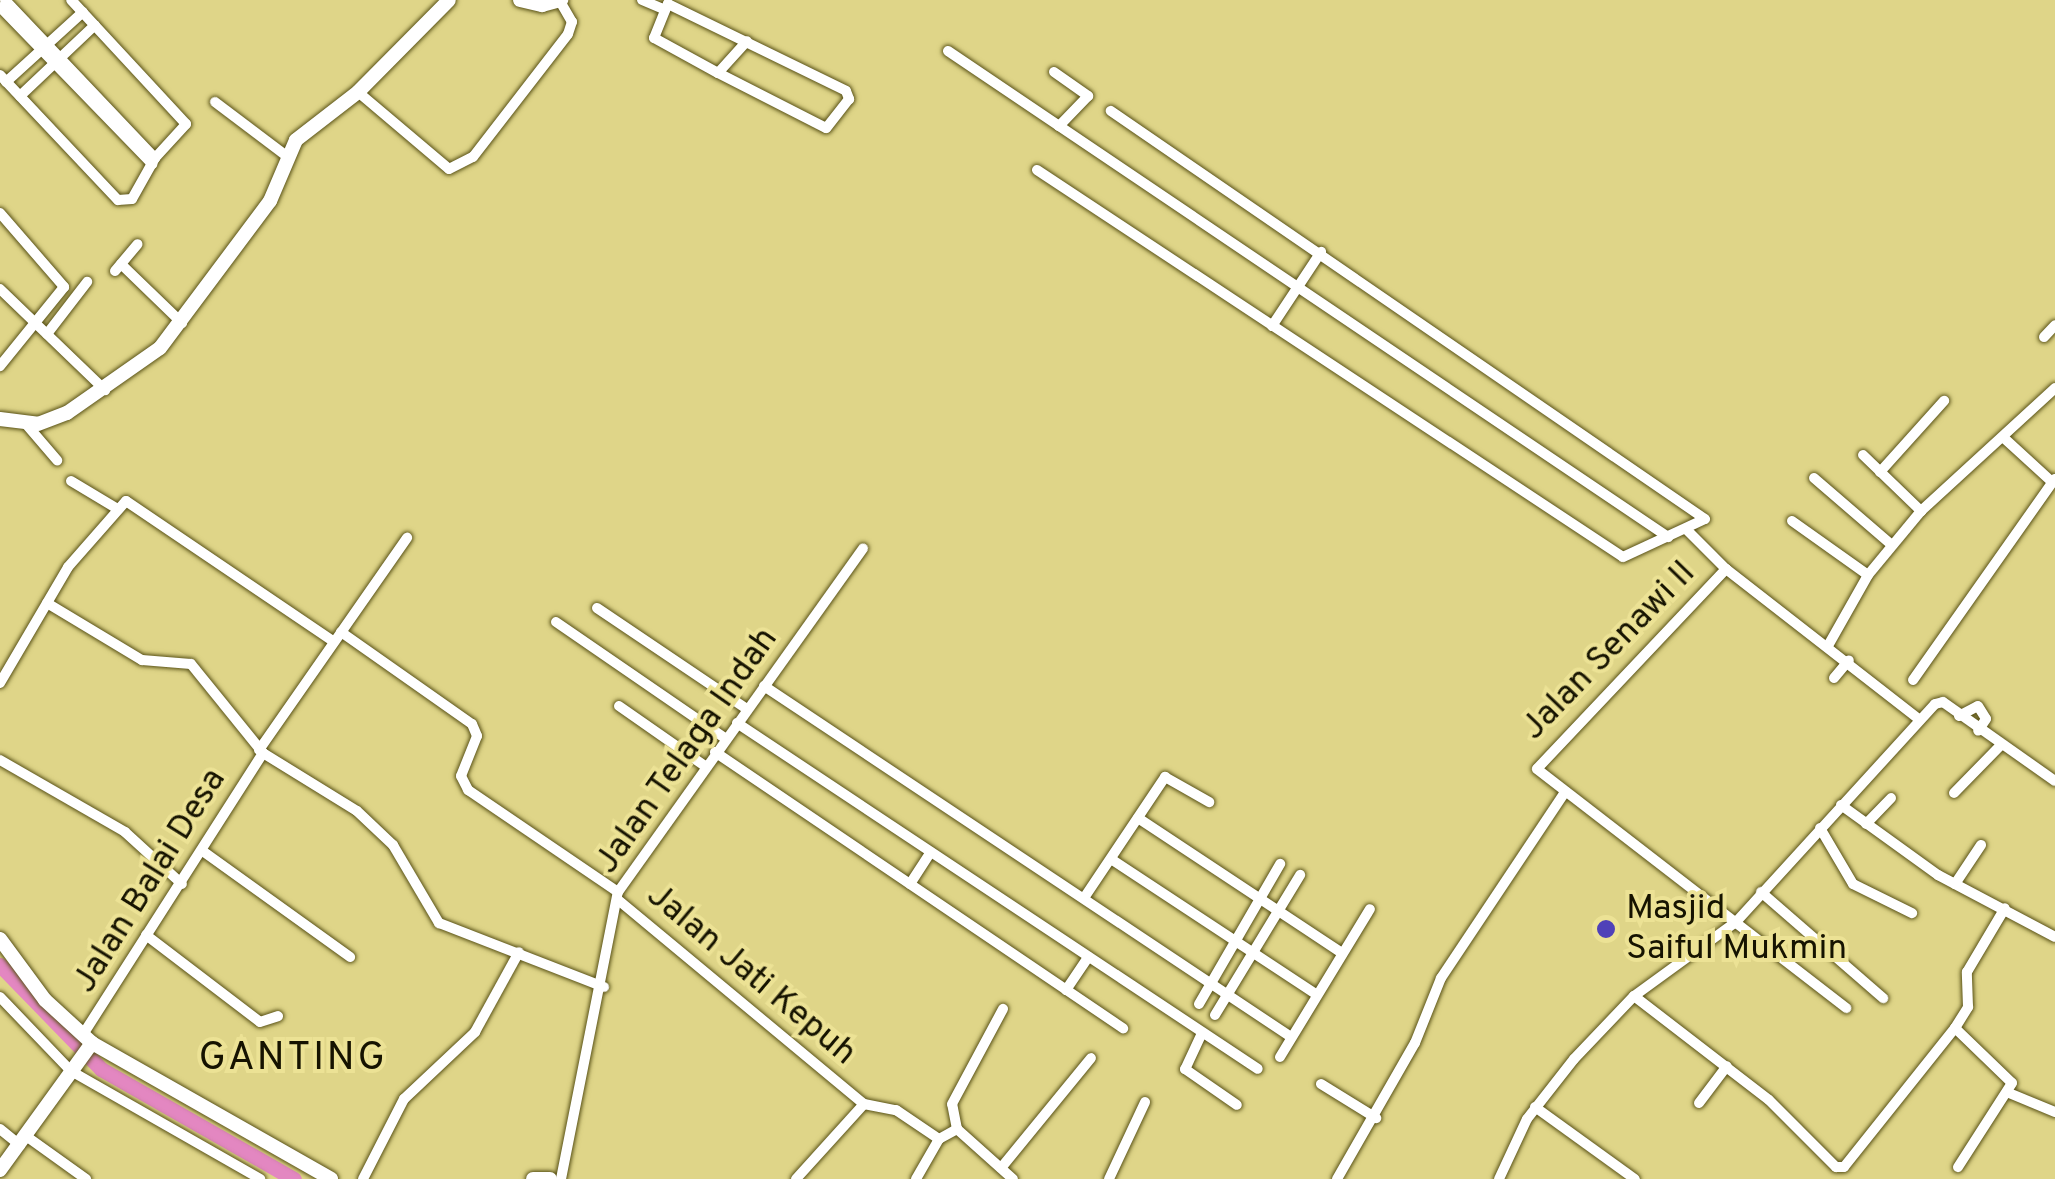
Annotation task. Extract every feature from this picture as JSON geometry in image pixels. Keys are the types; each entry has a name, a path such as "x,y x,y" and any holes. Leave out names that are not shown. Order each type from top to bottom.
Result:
{"street":[{"path":"5,0 44,48"},
{"path":"71,0 83,12 185,120 183,133 153,161 132,199 121,203 3,79 83,12"},
{"path":"0,418 26,424 67,413 106,391 182,323 270,201 286,155 358,92 448,0"},
{"path":"358,92 449,169 474,157 568,34 572,22 560,0 520,0"},
{"path":"642,0 665,10"},
{"path":"670,3 747,42 849,94 830,126 654,38 670,3"},
{"path":"0,7 57,60 153,161"},
{"path":"20,96 95,25"},
{"path":"718,73 747,42"},
{"path":"948,52 1668,537"},
{"path":"1054,72 1088,96 1063,129"},
{"path":"214,102 286,155"},
{"path":"1037,170 1623,556 1702,523 1704,512 1112,111"},
{"path":"0,213 64,284 42,330"},
{"path":"138,244 118,268 182,323"},
{"path":"1272,326 1321,252"},
{"path":"0,366 42,330 87,282"},
{"path":"0,289 106,391"},
{"path":"2044,336 2055,325"},
{"path":"1830,644 1868,575 1921,511 2055,388"},
{"path":"1880,472 1944,401"},
{"path":"26,424 57,460"},
{"path":"1914,680 2053,480 2004,438"},
{"path":"1863,456 1921,511"},
{"path":"1814,478 1892,545"},
{"path":"71,481 116,508"},
{"path":"0,684 47,603 116,508 129,502 337,636"},
{"path":"1792,522 1868,575"},
{"path":"1687,530 1726,568 1830,644 1918,719"},
{"name":"Jalan Balai Desa","path":"88,1042 146,935 204,852 261,752 407,538"},
{"name":"Jalan Telaga Indah","path":"561,1179 604,987 618,896 702,764 715,752 864,548"},
{"name":"Jalan Senawi II","path":"1565,792 1540,773 1540,759 1726,568"},
{"path":"47,603 142,660 190,664 261,752 374,826 407,866 439,923 604,987"},
{"path":"598,608 747,708"},
{"path":"556,622 725,738"},
{"name":"Jalan Jati Kepuh","path":"337,636 472,724 477,736 462,776 465,788 618,896 864,1104 796,1179"},
{"path":"1834,678 1849,660"},
{"path":"764,686 1292,1036"},
{"path":"1499,1179 1536,1107 1634,996 1736,922 1918,719 1938,702 2054,778"},
{"path":"620,706 702,764"},
{"path":"1959,716 1978,706 1986,719 1978,731"},
{"path":"737,722 1258,1069"},
{"path":"1954,793 2000,746"},
{"path":"715,752 1123,1028"},
{"path":"0,760 125,832 182,884"},
{"path":"1084,898 1166,776 1209,802"},
{"path":"1337,1179 1376,1118 1441,978 1565,792 1846,1008"},
{"path":"1866,824 1891,798"},
{"path":"1841,805 1955,884 2055,937"},
{"path":"1138,818 1342,953"},
{"path":"1820,828 1854,884 1912,913"},
{"path":"1955,884 1981,845"},
{"path":"204,852 350,957"},
{"path":"910,884 931,852"},
{"path":"1111,859 1316,994"},
{"path":"1198,1004 1280,864"},
{"path":"1215,1015 1300,875"},
{"path":"1761,892 1883,998"},
{"path":"1634,996 1727,1066 1836,1167 1844,1167 1956,1028 1969,1000 1967,972 2005,908"},
{"path":"1280,1057 1370,909"},
{"path":"146,935 260,1022 278,1016"},
{"path":"0,939 88,1042 331,1179"},
{"path":"363,1179 404,1099 475,1032 520,952"},
{"path":"1066,990 1088,957"},
{"path":"0,997 73,1069 260,1179"},
{"path":"1002,1010 952,1104 957,1129 1013,1179"},
{"path":"1956,1028 2011,1078 2009,1093 1958,1167"},
{"path":"1202,1033 1185,1070 1236,1106"},
{"path":"0,1170 88,1042"},
{"path":"1001,1168 1091,1058"},
{"path":"1699,1103 1727,1066"},
{"path":"1321,1084 1376,1118"},
{"path":"2009,1093 2055,1112"},
{"path":"1110,1179 1145,1102"},
{"path":"864,1104 896,1110 939,1140"},
{"path":"1536,1107 1635,1179"},
{"path":"0,1129 86,1179"},
{"path":"916,1179 939,1140 957,1129"},
{"path":"532,1179 550,1179"}],"waterway":[{"path":"0,965 101,1069 294,1179"}],"place":[{"name":"Masjid Saiful Mukmin","path":"1606,929"}],"district":[{"name":"GANTING","path":"293,1059"}]}
